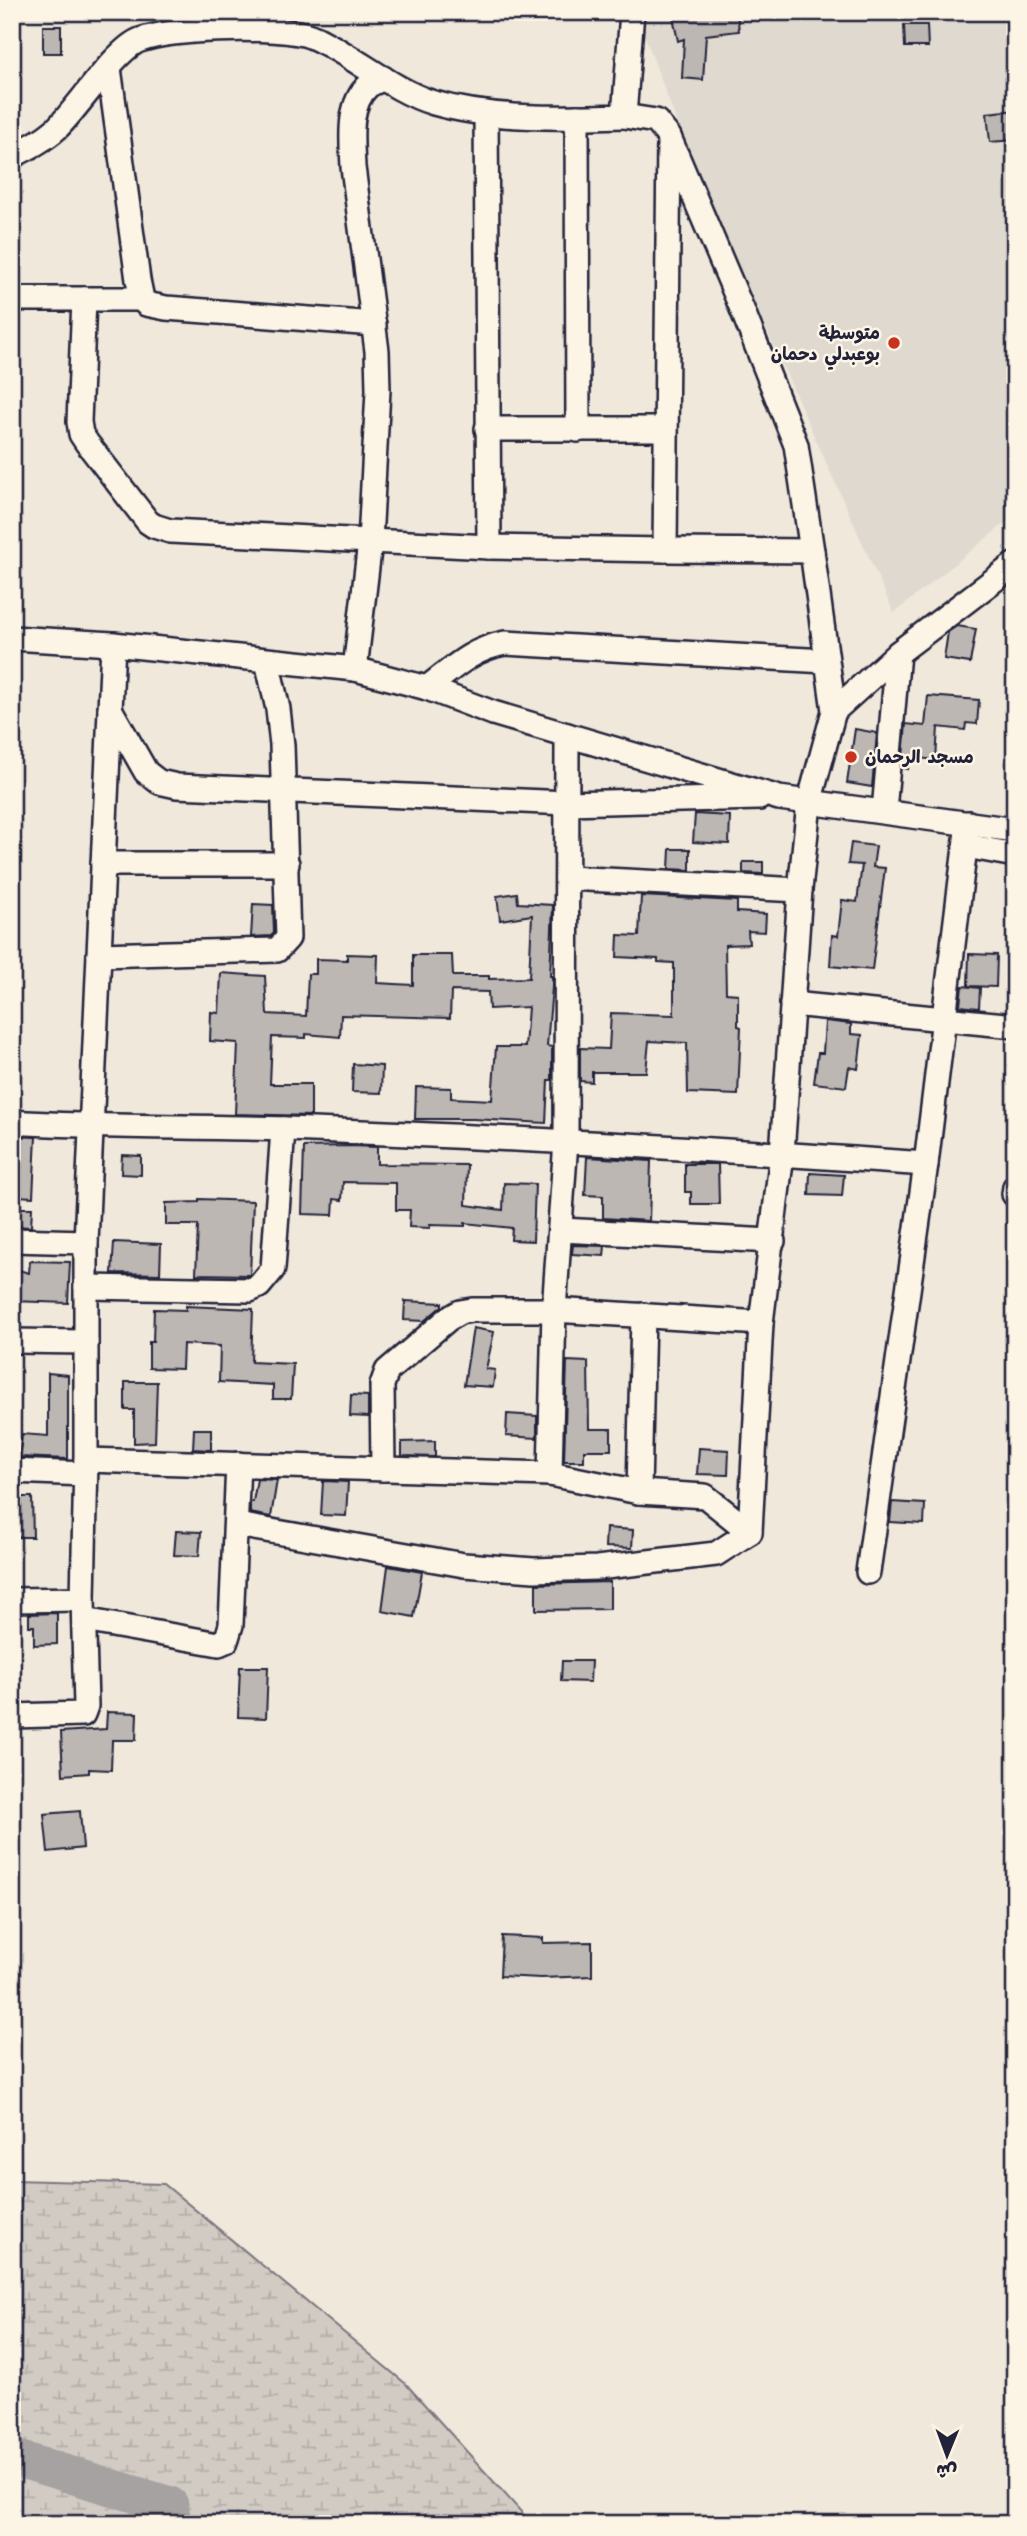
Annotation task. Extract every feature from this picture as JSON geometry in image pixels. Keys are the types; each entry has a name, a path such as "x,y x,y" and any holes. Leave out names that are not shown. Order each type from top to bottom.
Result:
{"street":[{"path":"624,116 632,12"},
{"path":"12,156 56,130 122,53 138,40 204,31 301,33 344,53 383,78 433,103 485,113 624,116 656,121 668,137 742,309 796,445 834,711 809,803 800,890 782,1154 761,1323 750,1532"},
{"path":"109,68 142,299 146,304 374,324"},
{"path":"355,669 370,542 379,390 374,324 352,167 352,139 357,103 368,86 383,78"},
{"path":"485,113 489,547"},
{"path":"577,117 578,430"},
{"path":"665,550 668,137"},
{"path":"12,299 142,299"},
{"path":"84,299 84,361 79,422 81,433 110,475 154,526 170,531 489,547 812,551"},
{"path":"487,429 665,429"},
{"path":"834,711 898,653 1015,564"},
{"path":"12,638 113,644 355,669 427,688 492,713 779,798 1015,830"},
{"path":"427,688 485,646 505,643 826,661"},
{"path":"12,1716 83,1714 86,1706 86,1242 113,644"},
{"path":"884,811 898,653"},
{"path":"99,955 276,950 288,938 285,791 278,709 267,661"},
{"path":"110,709 146,772 159,782 177,786 567,803 779,798"},
{"path":"550,1474 554,1310 566,1140 567,735"},
{"path":"868,1572 926,1164 968,823"},
{"path":"966,846 1015,855"},
{"path":"103,864 287,864"},
{"path":"567,878 800,890"},
{"path":"792,1004 1015,1026"},
{"path":"12,1122 91,1127 284,1129 566,1140 926,1164"},
{"path":"86,1287 250,1290 260,1286 273,1269 284,1129"},
{"path":"561,1230 773,1241"},
{"path":"12,1240 86,1242"},
{"path":"383,1469 382,1385 387,1371 460,1312 554,1310 761,1323"},
{"path":"639,1492 643,1315"},
{"path":"12,1341 86,1342"},
{"path":"12,1471 238,1464 550,1474 639,1492 705,1496 750,1532"},
{"path":"12,1600 84,1610 219,1644 226,1641 231,1625 238,1464"},
{"path":"237,1525 464,1565 534,1570 597,1568 716,1554 750,1532"}],"shaded area":[{"name":"متوسطة بوعبدلي دحمان","path":"645,12 1015,13 1015,515 894,613 695,171 644,34"}],"green space":[{"path":"12,2180 164,2184 406,2384 532,2524 12,2524"}],"building":[{"path":"672,12 737,12 739,31 706,35 703,80 682,78 684,39 678,41"},
{"path":"904,25 927,25 928,47 905,47"},
{"path":"43,26 61,26 61,53 43,53"},
{"path":"1015,110 1015,140 990,142 987,113"},
{"path":"957,626 976,629 970,663 944,659 948,632"},
{"path":"928,696 979,700 977,724 966,723 965,730 938,727 936,760 909,757 908,769 902,768 906,724 925,726"},
{"path":"855,729 877,733 872,787 847,783"},
{"path":"695,814 730,816 729,844 693,842"},
{"path":"851,843 876,846 873,867 885,868 872,970 830,966 832,935 838,936 842,900 857,902 862,865 848,864"},
{"path":"670,849 690,849 690,870 669,869"},
{"path":"743,862 763,862 763,874 743,873"},
{"path":"517,893 518,903 553,905 550,976 552,987 547,1046 552,1047 552,1080 548,1080 546,1123 415,1119 416,1087 451,1088 451,1098 492,1100 496,1047 525,1047 528,1007 489,1009 488,992 451,991 450,1018 341,1015 340,1037 306,1034 306,1038 272,1037 270,1084 311,1084 311,1116 235,1114 238,1043 210,1041 211,1012 219,1013 221,973 265,976 267,1014 306,1016 308,974 316,974 316,959 347,960 347,954 378,955 377,983 413,985 413,955 452,955 453,976 529,978 532,915 500,920 497,896"},
{"path":"641,896 737,901 737,912 766,914 765,932 748,931 749,944 725,945 726,993 738,994 738,1026 741,1027 738,1095 688,1093 687,1043 649,1041 646,1072 592,1072 592,1082 580,1081 580,1048 609,1049 611,1013 674,1015 674,963 658,962 658,959 617,957 618,935 639,936"},
{"path":"253,904 273,905 274,933 271,936 251,937"},
{"path":"969,954 997,955 996,987 968,986"},
{"path":"962,986 980,988 979,1008 960,1006"},
{"path":"825,1021 851,1024 851,1034 862,1035 858,1069 849,1067 846,1087 814,1083 818,1053 823,1053"},
{"path":"353,1064 382,1066 381,1093 352,1092"},
{"path":"12,1136 36,1137 33,1197 17,1196 18,1171 12,1171"},
{"path":"304,1147 377,1147 377,1164 467,1165 466,1205 503,1210 504,1183 535,1184 533,1241 511,1240 512,1228 465,1223 465,1226 409,1227 410,1210 396,1210 396,1183 343,1182 342,1200 334,1199 333,1215 302,1214"},
{"path":"122,1155 141,1156 141,1175 121,1174"},
{"path":"587,1157 651,1161 649,1221 603,1218 603,1196 585,1195"},
{"path":"685,1164 718,1164 719,1204 691,1204 691,1192 685,1192"},
{"path":"810,1173 844,1175 842,1196 809,1195"},
{"path":"199,1199 253,1201 250,1275 196,1274 198,1225 166,1225 166,1203 199,1202"},
{"path":"12,1208 32,1208 31,1227 12,1226"},
{"path":"114,1242 161,1244 160,1274 112,1273"},
{"path":"573,1245 605,1246 604,1256 572,1254"},
{"path":"30,1261 70,1262 68,1303 12,1301 12,1268 29,1273"},
{"path":"405,1301 442,1303 442,1306 424,1321 404,1320"},
{"path":"186,1306 253,1309 251,1362 293,1364 291,1399 273,1399 273,1385 219,1382 220,1346 183,1344 182,1369 149,1368 149,1342 153,1342 154,1309 186,1310"},
{"path":"473,1328 494,1332 486,1369 495,1370 493,1387 464,1385"},
{"path":"567,1361 588,1362 589,1429 611,1429 611,1450 584,1450 584,1461 564,1461"},
{"path":"48,1373 68,1375 68,1459 19,1457 22,1434 48,1436"},
{"path":"125,1382 157,1382 155,1442 134,1443 134,1410 125,1410"},
{"path":"351,1395 368,1396 368,1417 350,1416"},
{"path":"507,1414 537,1416 537,1438 506,1436"},
{"path":"194,1429 211,1429 211,1450 193,1449"},
{"path":"435,1441 435,1457 402,1456 402,1442"},
{"path":"699,1448 729,1450 728,1475 697,1474"},
{"path":"257,1479 277,1480 271,1517 250,1513 250,1502 253,1502"},
{"path":"323,1481 348,1482 346,1516 321,1515"},
{"path":"12,1497 32,1497 33,1537 12,1537"},
{"path":"892,1502 925,1504 924,1524 890,1522"},
{"path":"606,1528 633,1530 632,1548 605,1547"},
{"path":"176,1531 201,1532 199,1556 174,1555"},
{"path":"388,1566 422,1572 414,1617 382,1611"},
{"path":"610,1582 610,1609 536,1610 536,1584"},
{"path":"57,1613 57,1644 34,1645 34,1626 29,1626 29,1614"},
{"path":"562,1661 591,1661 590,1682 561,1681"},
{"path":"240,1667 268,1667 266,1718 238,1717"},
{"path":"107,1712 137,1713 136,1740 112,1740 111,1770 89,1769 89,1773 63,1775 61,1732 106,1729"},
{"path":"80,1811 83,1848 48,1852 44,1814"},
{"path":"502,1936 543,1938 543,1943 592,1942 592,1976 500,1976"}],"waterway":[{"path":"12,2457 170,2505 173,2524"}],"place":[{"name":"متوسطة بوعبدلي دحمان","path":"894,343"},
{"name":"مسجد الرحمان","path":"851,757"}]}
